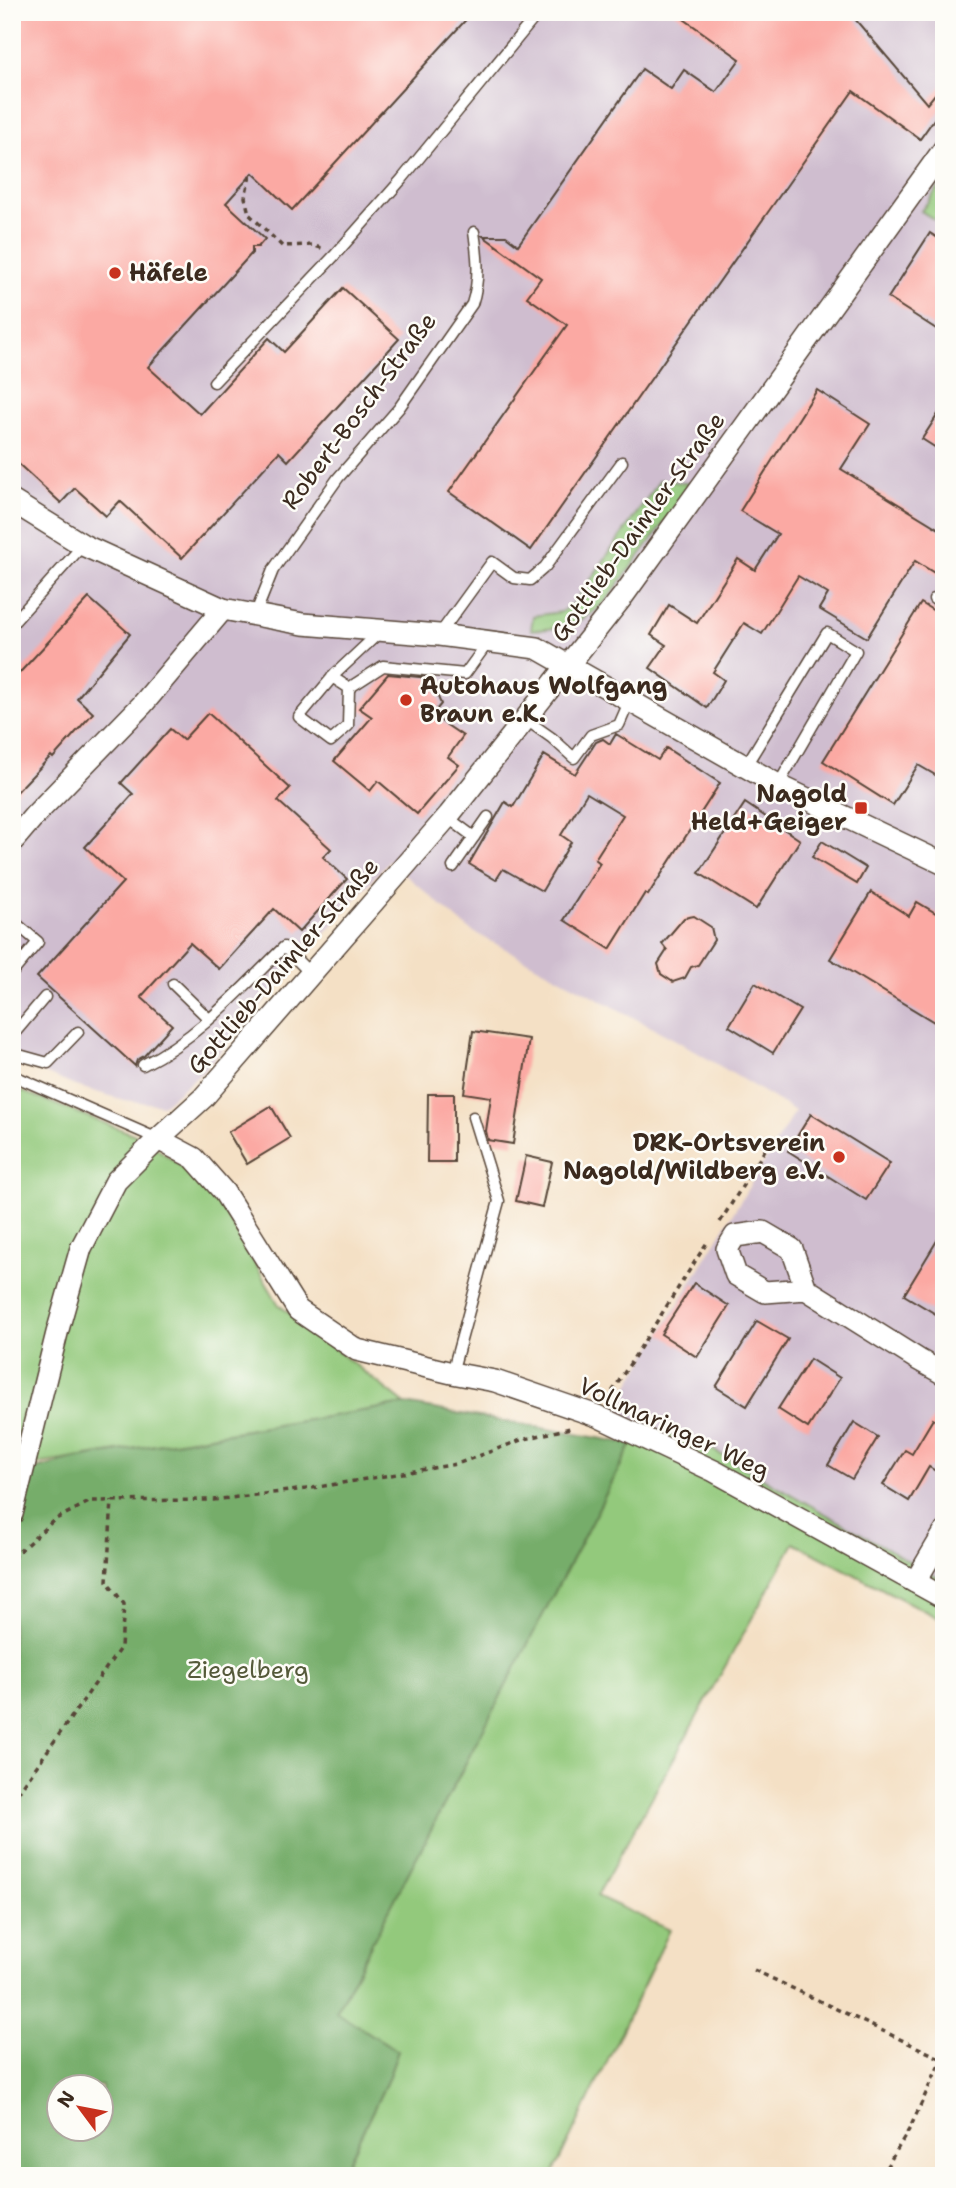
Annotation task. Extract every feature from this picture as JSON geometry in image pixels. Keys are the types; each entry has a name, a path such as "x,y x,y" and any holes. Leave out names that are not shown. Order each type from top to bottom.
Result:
{"street":[{"name":"Gottlieb-Daimler-Straße","path":"158,1139 203,1098 447,817 525,719 631,585 944,149"},
{"path":"12,501 83,545 223,609 303,624 439,635 537,648 778,785 944,864"},
{"path":"12,842 142,705 223,609"},
{"path":"12,1514 81,1248 116,1181 158,1139"},
{"name":"Vollmaringer Weg","path":"158,1139 194,1158 223,1192 298,1310 357,1350 495,1381 597,1416 714,1471 944,1598"},
{"path":"806,1289 944,1374"},
{"path":"915,1582 944,1533"}],"lane":[{"path":"214,383 334,257 539,12"},
{"name":"Robert-Bosch-Straße","path":"255,615 273,570 338,478 399,408 472,303 477,287 479,263 474,232"},
{"path":"439,635 492,562 514,578 530,580 545,567 622,462"},
{"path":"12,624 83,545"},
{"path":"349,688 348,726 331,741 299,717 332,677 381,631"},
{"path":"745,767 827,633 856,651 778,785"},
{"path":"349,688 383,666 465,674 489,641"},
{"path":"332,677 349,688"},
{"path":"525,719 574,758 591,735 619,724 629,702"},
{"path":"447,817 474,837"},
{"path":"453,867 488,817"},
{"path":"12,920 38,942 12,973"},
{"path":"143,1065 178,1045 284,947 311,974"},
{"path":"173,984 209,1019"},
{"path":"12,1036 45,997"},
{"path":"12,1053 48,1063 78,1032"},
{"path":"12,1075 158,1139"},
{"path":"452,1373 499,1201 473,1117"}],"path":[{"path":"250,176 245,197 249,214 276,241 282,246 312,245 322,248 334,257"},
{"path":"720,1222 770,1142"},
{"path":"12,1558 54,1520 91,1501 213,1500 306,1489 457,1464 521,1440 592,1422 713,1233"},
{"path":"12,1801 121,1647 124,1604 107,1581 112,1500"},
{"path":"754,1970 943,2056 910,2128 881,2176"}],"shaded area":[{"path":"12,12 944,12 944,180 921,211 944,226 944,1581 711,1449 633,1422 615,1408 795,1111 683,1044 470,930 389,861 204,1070 163,1105 124,1100 75,1086 12,1059"}],"green space":[{"path":"944,180 944,226 921,211"},
{"path":"660,480 693,484 605,602 579,621 531,630 533,616 561,612 575,602"},
{"path":"13,1088 141,1137 211,1188 279,1305 405,1404 14,1468"},
{"name":"Ziegelberg","path":"405,1404 632,1444 336,2012 398,2051 387,2081 341,2176 12,2176 12,1906 16,1899 12,1891 12,1550 35,1469 78,1458"},
{"path":"633,1422 711,1449 944,1581 944,1621 794,1543 597,1896 670,1930 552,2176 341,2176 387,2081 398,2051 335,2012 632,1444"}],"building":[{"name":"Häfele","path":"12,12 473,12 292,210 253,173 226,203 265,239 258,247 252,247 252,253 148,367 200,414 269,338 284,352 343,288 399,339 288,461 279,452 182,558 120,501 106,516 75,488 61,503 12,458"},
{"path":"674,12 849,12 927,104 944,83 944,105 920,139 853,91 531,550 449,492 567,325 527,297 541,278 483,236 506,236 518,245 642,69 671,89 684,70 716,92 740,59"},
{"path":"930,233 944,242 944,334 888,298"},
{"path":"817,390 870,424 841,469 944,532 944,579 915,561 867,638 819,609 828,594 798,576 762,634 744,623 713,672 724,680 707,708 650,668 666,645 651,635 669,605 697,623 738,559 755,570 778,534 740,511"},
{"path":"944,405 944,453 922,439"},
{"path":"89,598 130,634 77,698 93,713 53,758 51,756 12,797 12,681"},
{"path":"921,603 944,617 944,780 918,765 893,805 823,761"},
{"path":"388,674 430,678 441,704 432,715 463,736 448,757 459,765 417,814 378,781 370,791 334,761 372,717 359,708"},
{"path":"208,713 290,788 278,801 331,849 323,857 347,879 299,932 274,909 219,969 190,943 141,997 172,1025 144,1056 137,1060 135,1066 37,977 123,882 85,847 133,794 121,783 170,729 183,740"},
{"path":"616,734 658,760 666,748 720,783 610,949 564,920 600,863 595,859 623,815 587,793 561,835 571,842 542,891 503,869 496,880 469,864 505,802 513,807 544,755 575,774 596,742 603,739 610,744"},
{"path":"745,803 800,840 756,909 699,873"},
{"path":"822,841 866,868 857,884 812,857"},
{"path":"871,892 909,916 917,902 944,918 944,1028 830,959"},
{"path":"694,916 711,927 714,940 698,965 691,967 685,978 673,982 661,974 658,964 667,950 662,944 684,918"},
{"path":"755,983 800,1010 773,1053 729,1026"},
{"path":"473,1031 529,1039 513,1144 488,1140 486,1131 491,1097 464,1093"},
{"path":"428,1094 454,1094 454,1162 427,1162"},
{"path":"271,1106 290,1138 247,1164 228,1132"},
{"name":"DRK-Ortsverein Nagold/Wildberg e.V.","path":"811,1114 890,1163 866,1200 788,1151"},
{"path":"526,1156 552,1162 542,1207 516,1201"},
{"path":"944,1229 944,1319 904,1295"},
{"path":"694,1283 729,1306 697,1357 661,1334"},
{"path":"757,1321 788,1339 747,1406 716,1387"},
{"path":"810,1359 840,1378 808,1428 778,1409"},
{"path":"933,1419 944,1426 944,1476 929,1467 909,1501 883,1485 905,1450 912,1454"},
{"path":"854,1422 878,1437 852,1479 828,1465"}],"place":[{"name":"Häfele","path":"115,273"},
{"name":"Autohaus Wolfgang Braun e.K.","path":"406,700"},
{"name":"Nagold Held+Geiger","path":"861,808"},
{"name":"DRK-Ortsverein Nagold/Wildberg e.V.","path":"839,1157"}]}
